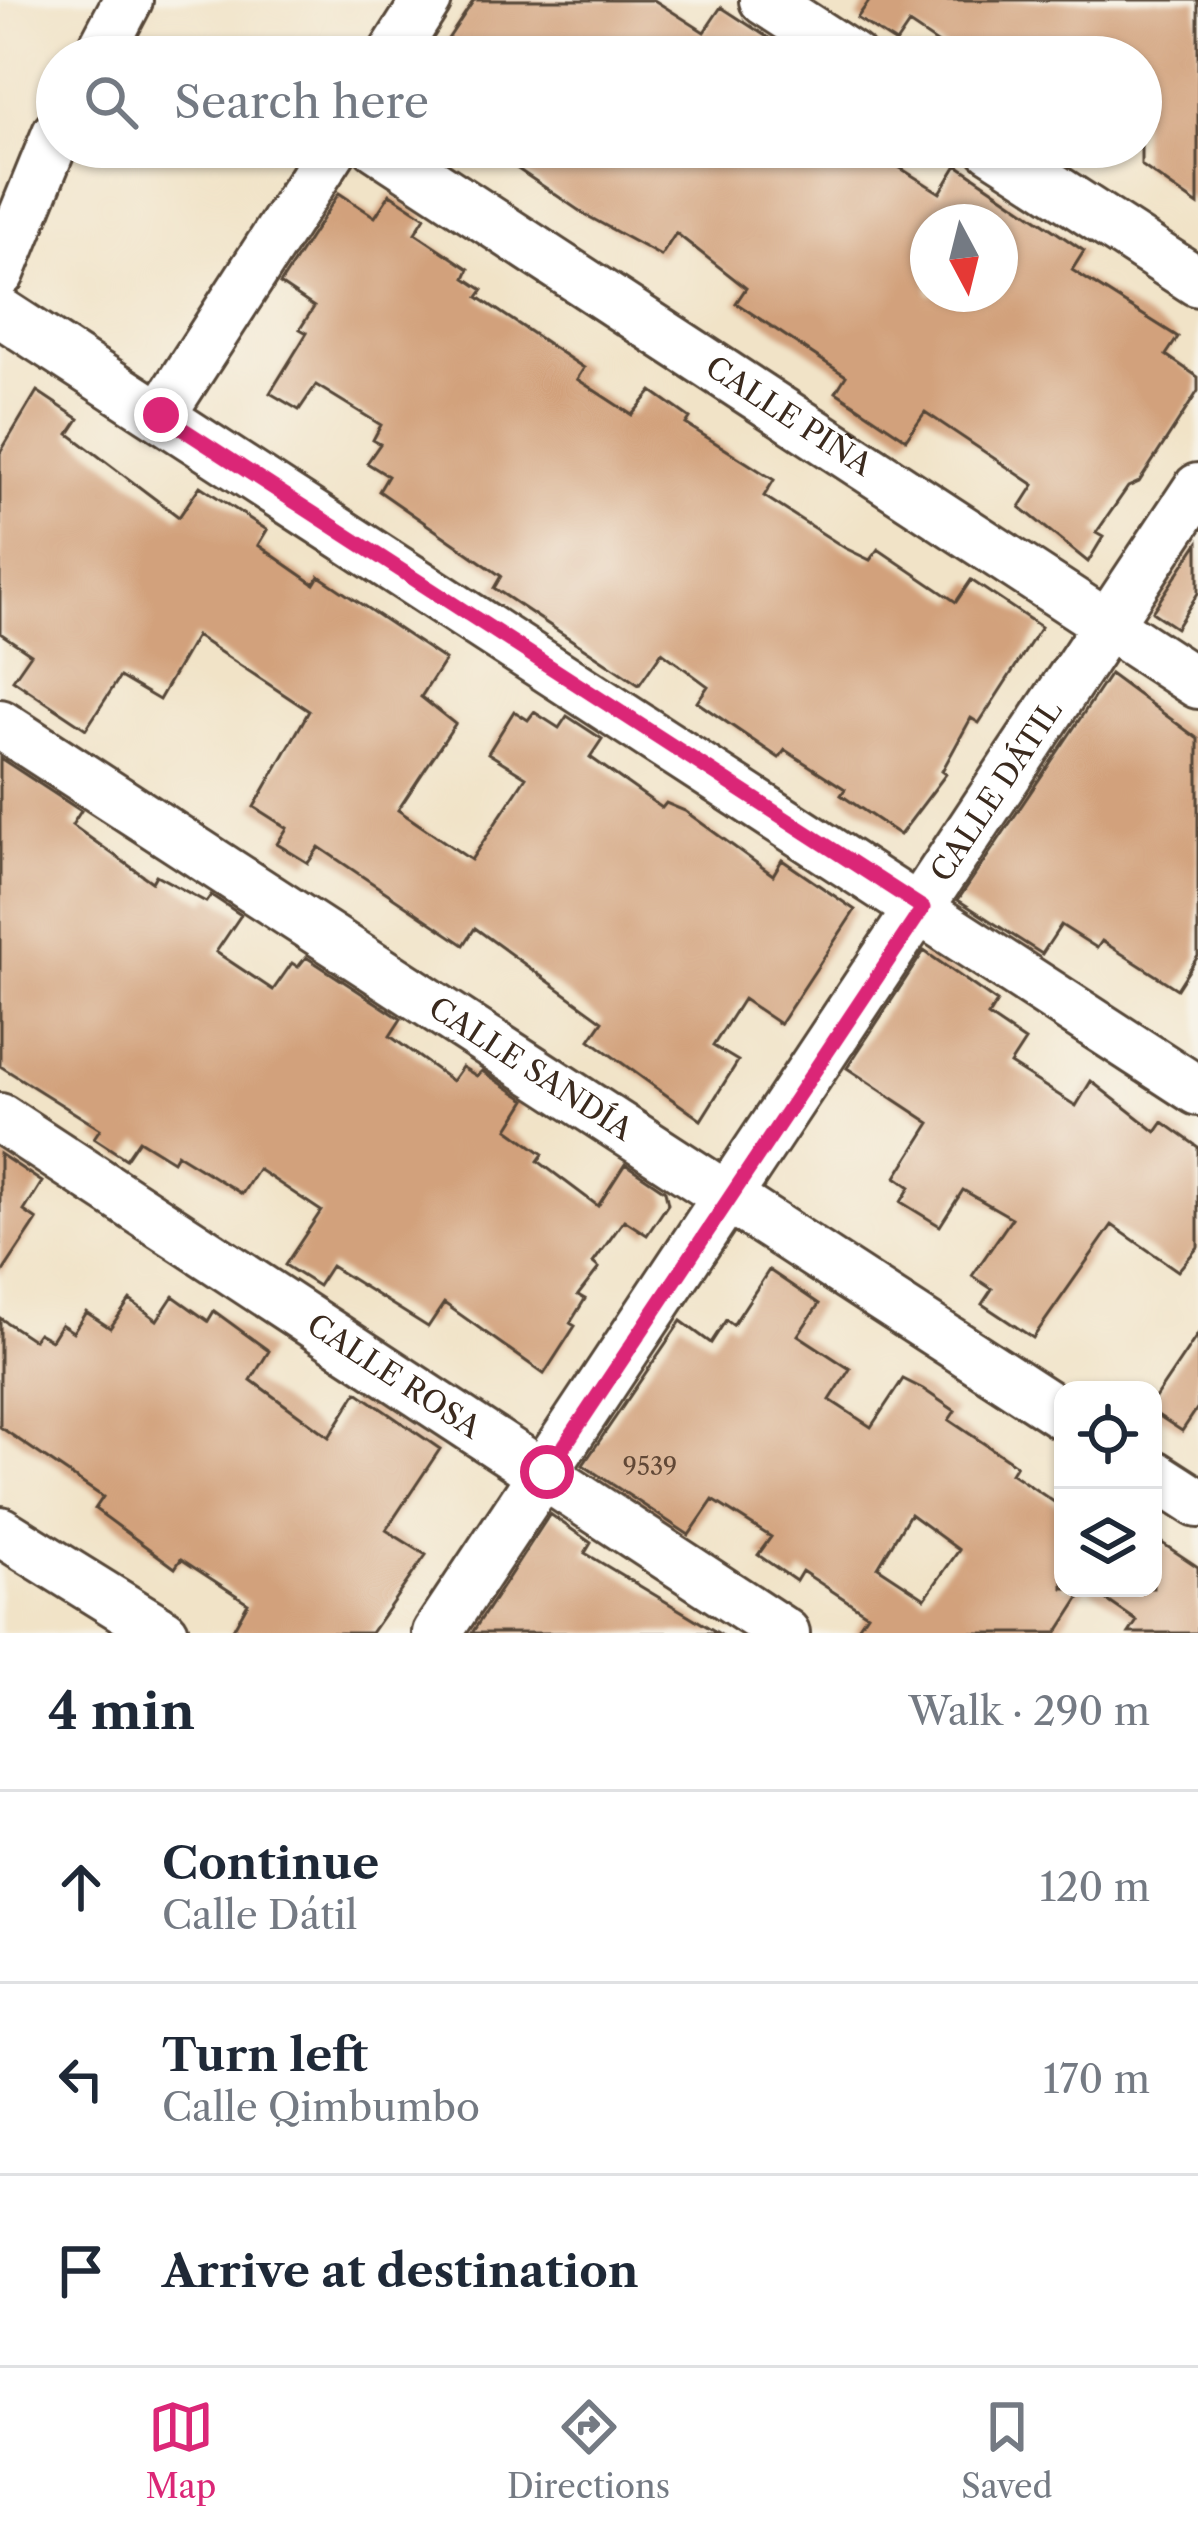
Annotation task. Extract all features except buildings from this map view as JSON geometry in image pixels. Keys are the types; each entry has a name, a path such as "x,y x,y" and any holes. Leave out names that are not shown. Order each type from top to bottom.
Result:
{"street":[{"path":"109,36 128,0"},
{"path":"404,36 427,0"},
{"path":"764,0 820,36"},
{"path":"0,273 43,168"},
{"path":"161,415 320,168"},
{"name":"CALLE PIÑA","path":"409,168 1198,684"},
{"path":"1022,168 1198,282"},
{"path":"0,312 1198,1091"},
{"name":"CALLE DÁTIL","path":"437,1633 1198,488"},
{"name":"CALLE SANDÍA","path":"0,724 1054,1409"},
{"name":"CALLE ROSA","path":"0,1118 547,1472 785,1633"},
{"path":"1162,1480 1198,1503"},
{"path":"0,1531 164,1633"}],"route":[{"path":"161,415 923,908 547,1472"}]}
